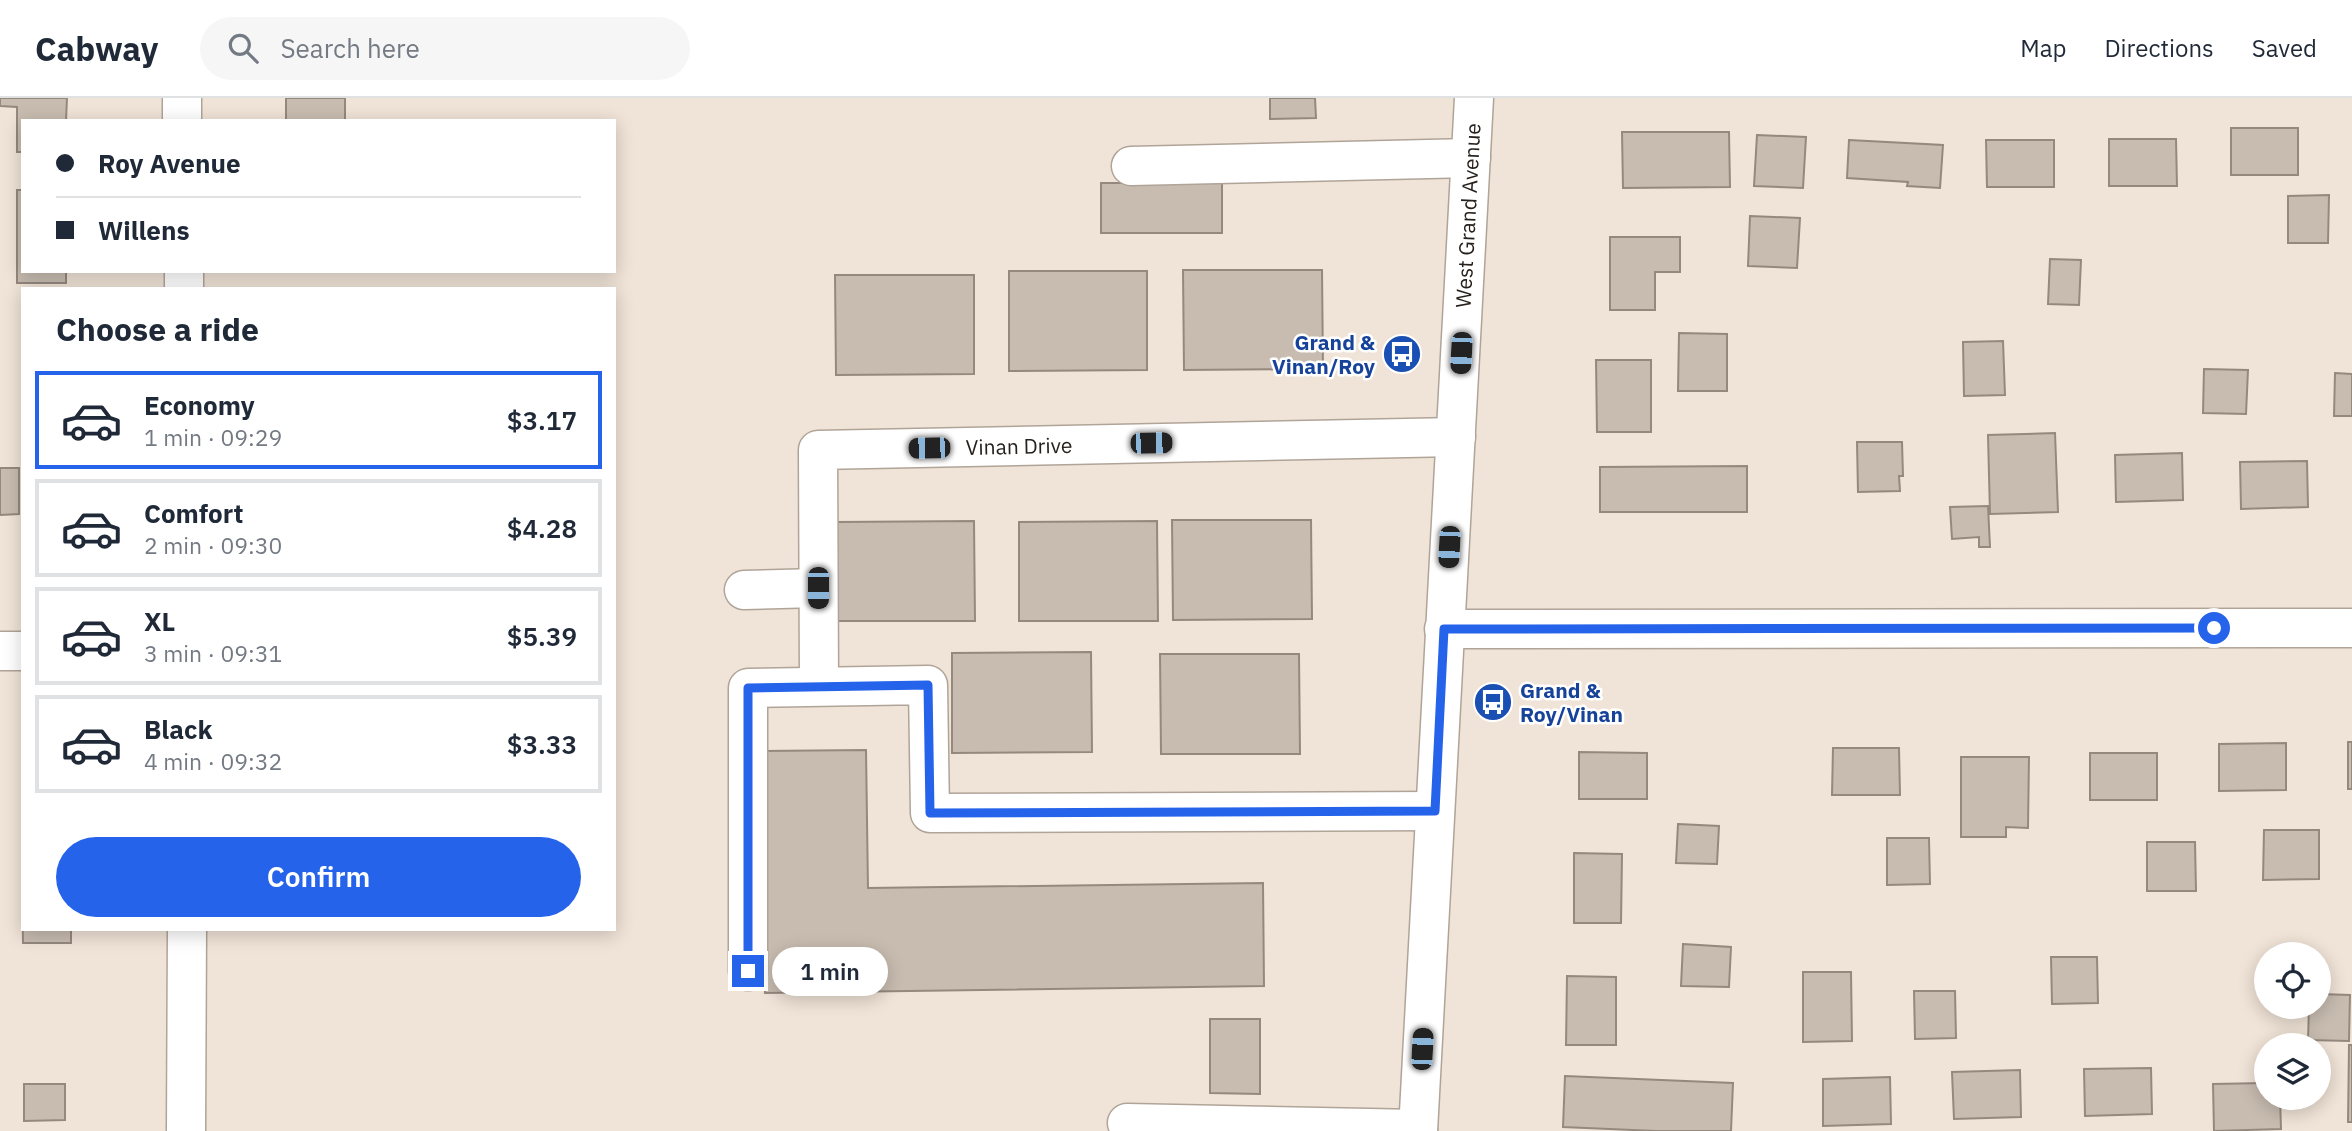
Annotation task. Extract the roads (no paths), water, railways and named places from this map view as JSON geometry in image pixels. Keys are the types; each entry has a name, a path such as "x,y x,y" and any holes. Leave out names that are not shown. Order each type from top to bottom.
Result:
{"street":[{"path":"182,98 182,119"},
{"name":"West Grand Avenue","path":"1418,1130 1474,98"},
{"path":"1131,166 1471,158"},
{"name":"Vinan Drive","path":"818,685 818,450 1456,437"},
{"path":"744,590 818,588"},
{"path":"1444,629 2352,628"},
{"path":"0,651 21,651"},
{"path":"748,971 748,688 928,685 930,813 1435,811"},
{"path":"186,1131 187,931"},
{"path":"1127,1123 1418,1130"}],"place":[{"name":"Grand & Vinan/Roy","path":"1402,354"},
{"name":"Grand & Roy/Vinan","path":"1493,702"}]}
